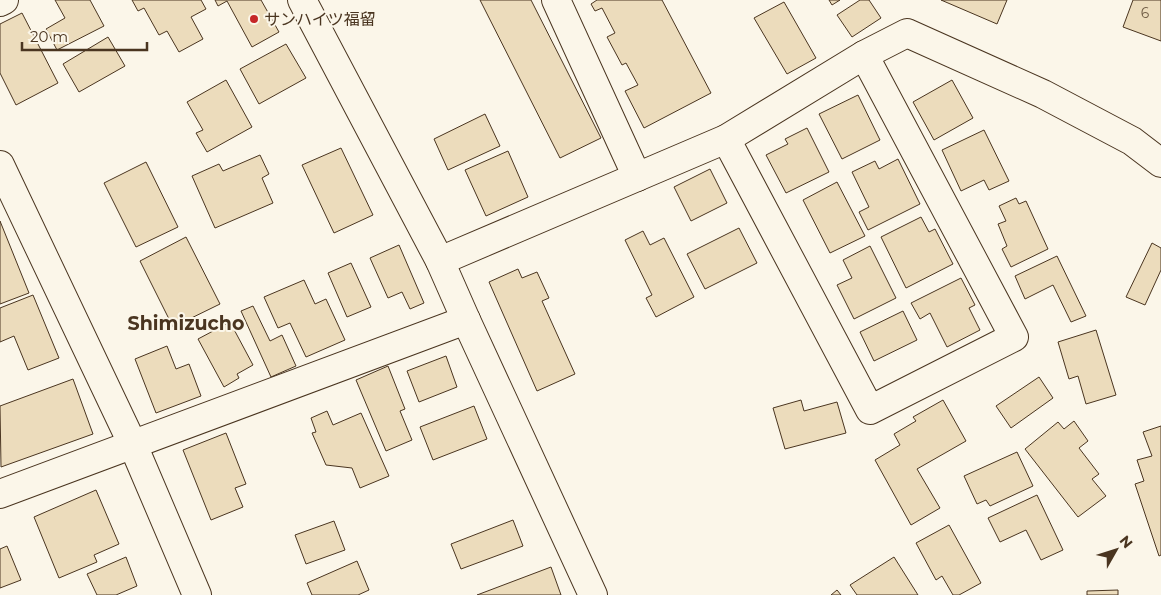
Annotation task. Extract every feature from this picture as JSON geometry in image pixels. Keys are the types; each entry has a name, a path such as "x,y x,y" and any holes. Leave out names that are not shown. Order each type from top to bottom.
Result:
{"street":[{"path":"0,2 4,0"},
{"path":"302,0 440,261 594,595"},
{"path":"556,0 637,177"},
{"path":"440,261 726,139 864,55 906,33 1043,94 1132,141 1161,163"},
{"path":"726,139 870,410 1014,337 864,55"},
{"path":"0,165 133,445 197,595"},
{"path":"0,494 466,320"}],"building":[{"path":"55,0 90,0 104,26 57,50 46,29 65,18"},
{"path":"132,0 201,0 206,9 191,17 203,39 179,52 167,31 159,35 144,8 138,11"},
{"name":"サンハイツ福留","path":"215,0 261,0 279,32 252,47 227,1 218,6"},
{"path":"480,0 531,0 601,138 560,158"},
{"path":"597,0 662,0 711,93 644,128 625,91 638,85 626,63 622,65 607,37 615,33 602,8 595,11 591,4"},
{"path":"829,0 840,0 832,5"},
{"path":"860,0 869,0 881,18 852,37 837,15"},
{"path":"941,0 1007,0 997,24"},
{"path":"1133,0 1161,0 1161,41 1123,27"},
{"path":"784,2 816,58 787,74 754,18"},
{"path":"22,13 58,83 16,105 0,73 0,24"},
{"path":"108,37 125,66 79,92 63,64"},
{"path":"286,44 306,78 259,104 240,69"},
{"path":"226,80 252,127 207,152 196,133 203,130 187,102"},
{"path":"952,80 973,118 934,140 913,102"},
{"path":"858,95 880,140 842,159 819,114"},
{"path":"485,114 500,146 448,170 434,139"},
{"path":"807,128 829,172 786,193 766,155 788,144 785,139"},
{"path":"984,130 1009,181 989,190 984,180 961,191 942,150"},
{"path":"341,148 373,215 334,233 302,165"},
{"path":"508,151 528,197 486,216 465,170"},
{"path":"260,155 269,174 262,178 273,203 215,228 192,176 219,164 223,171"},
{"path":"898,159 920,204 868,230 859,212 869,207 852,172 875,161 879,169"},
{"path":"146,162 178,227 136,247 104,183"},
{"path":"710,169 727,203 691,221 674,187"},
{"path":"837,182 865,236 830,253 803,200"},
{"path":"1016,198 1019,204 1026,201 1048,249 1011,267 1002,249 1007,246 998,224 1006,221 999,206"},
{"path":"921,217 929,232 935,229 953,264 906,288 881,237"},
{"path":"0,221 29,293 0,304"},
{"path":"739,228 757,263 705,289 687,254"},
{"path":"643,231 650,245 664,238 694,297 656,317 646,298 652,295 625,240"},
{"path":"186,237 220,304 173,327 140,261"},
{"path":"1152,243 1161,248 1161,270 1145,305 1126,297"},
{"path":"399,245 424,303 410,309 402,292 388,298 370,258"},
{"path":"870,246 896,298 854,319 837,285 852,278 843,260"},
{"path":"1057,256 1086,316 1071,322 1053,285 1025,299 1015,276"},
{"path":"351,263 371,307 347,317 328,273"},
{"path":"518,269 522,278 537,272 549,298 542,301 575,374 537,391 489,282"},
{"path":"961,278 975,305 969,308 980,330 947,347 930,313 920,319 911,303"},
{"path":"304,280 315,304 326,299 345,340 306,357 290,323 278,328 264,297"},
{"path":"33,295 59,358 28,370 14,336 0,342 0,308"},
{"path":"253,306 270,341 282,335 296,366 271,377 241,311"},
{"path":"903,311 917,340 874,361 860,332"},
{"path":"230,322 253,365 237,374 239,378 224,387 198,339"},
{"path":"1096,330 1116,395 1086,404 1078,376 1069,379 1058,342"},
{"path":"167,346 176,369 189,364 201,396 156,413 135,359"},
{"path":"446,356 457,387 419,402 407,371"},
{"path":"388,366 405,409 400,411 412,440 386,451 356,380"},
{"path":"1039,377 1053,398 1011,428 996,406"},
{"path":"73,379 93,434 1,467 0,406"},
{"path":"801,400 804,411 837,402 846,433 785,449 773,408"},
{"path":"943,400 966,441 917,469 940,508 911,525 875,460 900,445 894,434 916,421 913,417"},
{"path":"474,406 487,439 433,460 420,427"},
{"path":"327,411 333,425 361,413 389,476 360,488 352,468 326,465 312,433 316,432 311,418"},
{"path":"1074,421 1088,441 1079,448 1099,474 1092,479 1106,496 1078,517 1025,449 1058,422 1064,429"},
{"path":"1161,426 1161,555 1159,556 1135,484 1144,481 1137,460 1152,456 1143,432"},
{"path":"226,433 246,484 235,488 243,507 211,520 183,450"},
{"path":"1017,452 1033,486 990,506 986,500 977,504 964,476"},
{"path":"96,490 119,544 94,555 97,562 59,578 34,517"},
{"path":"1037,495 1063,550 1041,560 1026,530 1000,542 988,518"},
{"path":"513,520 523,546 461,569 451,544"},
{"path":"334,521 345,550 306,564 295,535"},
{"path":"949,525 981,583 959,595 953,595 942,576 936,580 916,543"},
{"path":"7,546 21,580 0,588 0,549"},
{"path":"126,557 137,586 116,595 97,595 87,574"},
{"path":"894,557 918,595 857,595 850,585"},
{"path":"357,561 369,590 358,595 312,595 307,583"},
{"path":"551,567 561,595 477,595"},
{"path":"837,590 841,595 831,595"},
{"path":"1118,590 1118,595 1087,595 1087,591"}],"place":[{"name":"サンハイツ福留","path":"254,19"}],"district":[{"name":"Shimizucho","path":"186,323"}]}
